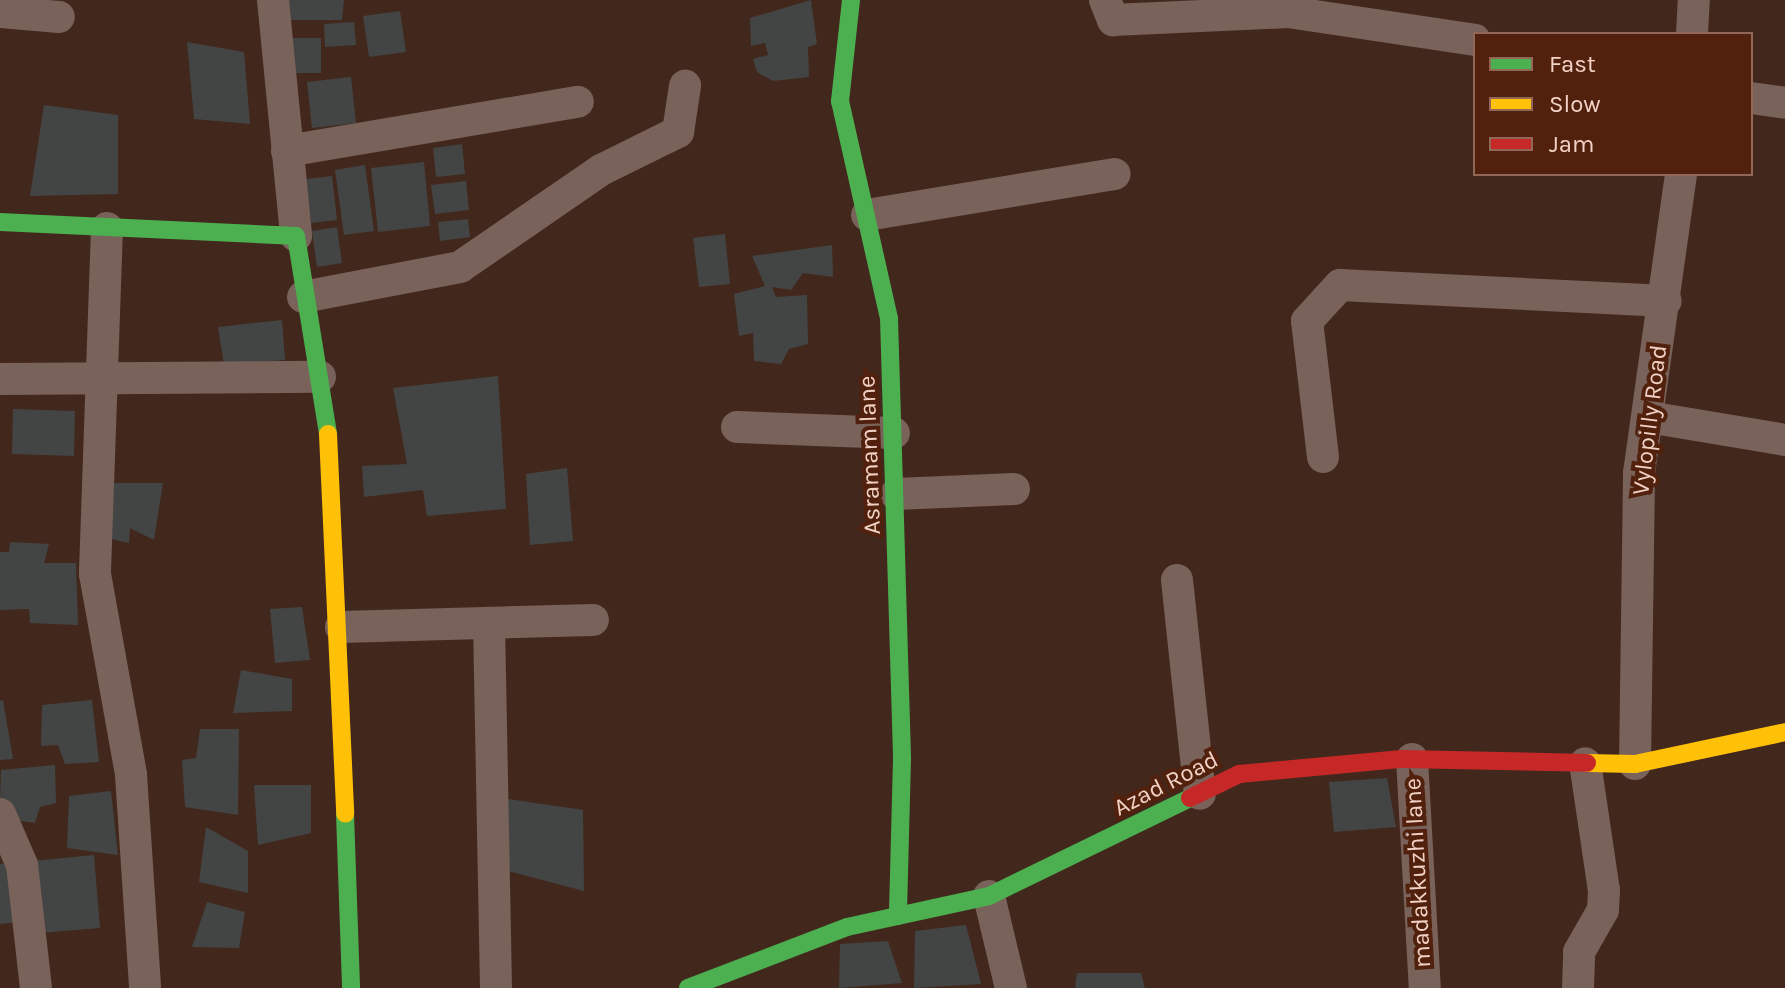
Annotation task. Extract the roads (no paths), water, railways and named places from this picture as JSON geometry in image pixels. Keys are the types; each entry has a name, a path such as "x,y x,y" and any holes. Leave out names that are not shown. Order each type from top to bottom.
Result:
{"street":[{"path":"273,0 303,297 320,377 333,466 341,627 351,988"},
{"name":"Asramam lane","path":"851,0 840,101 889,318 896,494 898,916"},
{"path":"1105,0 1113,20 1288,12 1473,40"},
{"path":"1692,32 1694,0"},
{"path":"0,12 59,17"},
{"path":"303,297 460,267 601,170 678,132 685,86"},
{"path":"1753,98 1785,103"},
{"path":"287,151 578,102"},
{"path":"867,215 1115,174"},
{"name":"Vylopilly Road","path":"1635,764 1639,473 1666,301 1681,176"},
{"path":"0,222 296,236"},
{"path":"107,228 99,379 95,574 131,775 145,988"},
{"path":"1323,457 1307,321 1340,285 1666,301"},
{"path":"0,379 320,377"},
{"path":"1648,417 1785,440"},
{"path":"737,427 894,433"},
{"path":"896,494 1014,489"},
{"path":"1177,580 1200,794"},
{"path":"341,627 593,620"},
{"path":"489,623 496,988"},
{"name":"Azad Road","path":"688,988 847,927 989,896 1239,774 1412,759 1635,764 1785,732"},
{"name":"madakkuzhi lane","path":"1412,759 1425,988"},
{"path":"1578,988 1579,952 1603,910 1604,891 1585,763"},
{"path":"0,814 22,865 36,988"},
{"path":"989,896 1011,988"}]}
